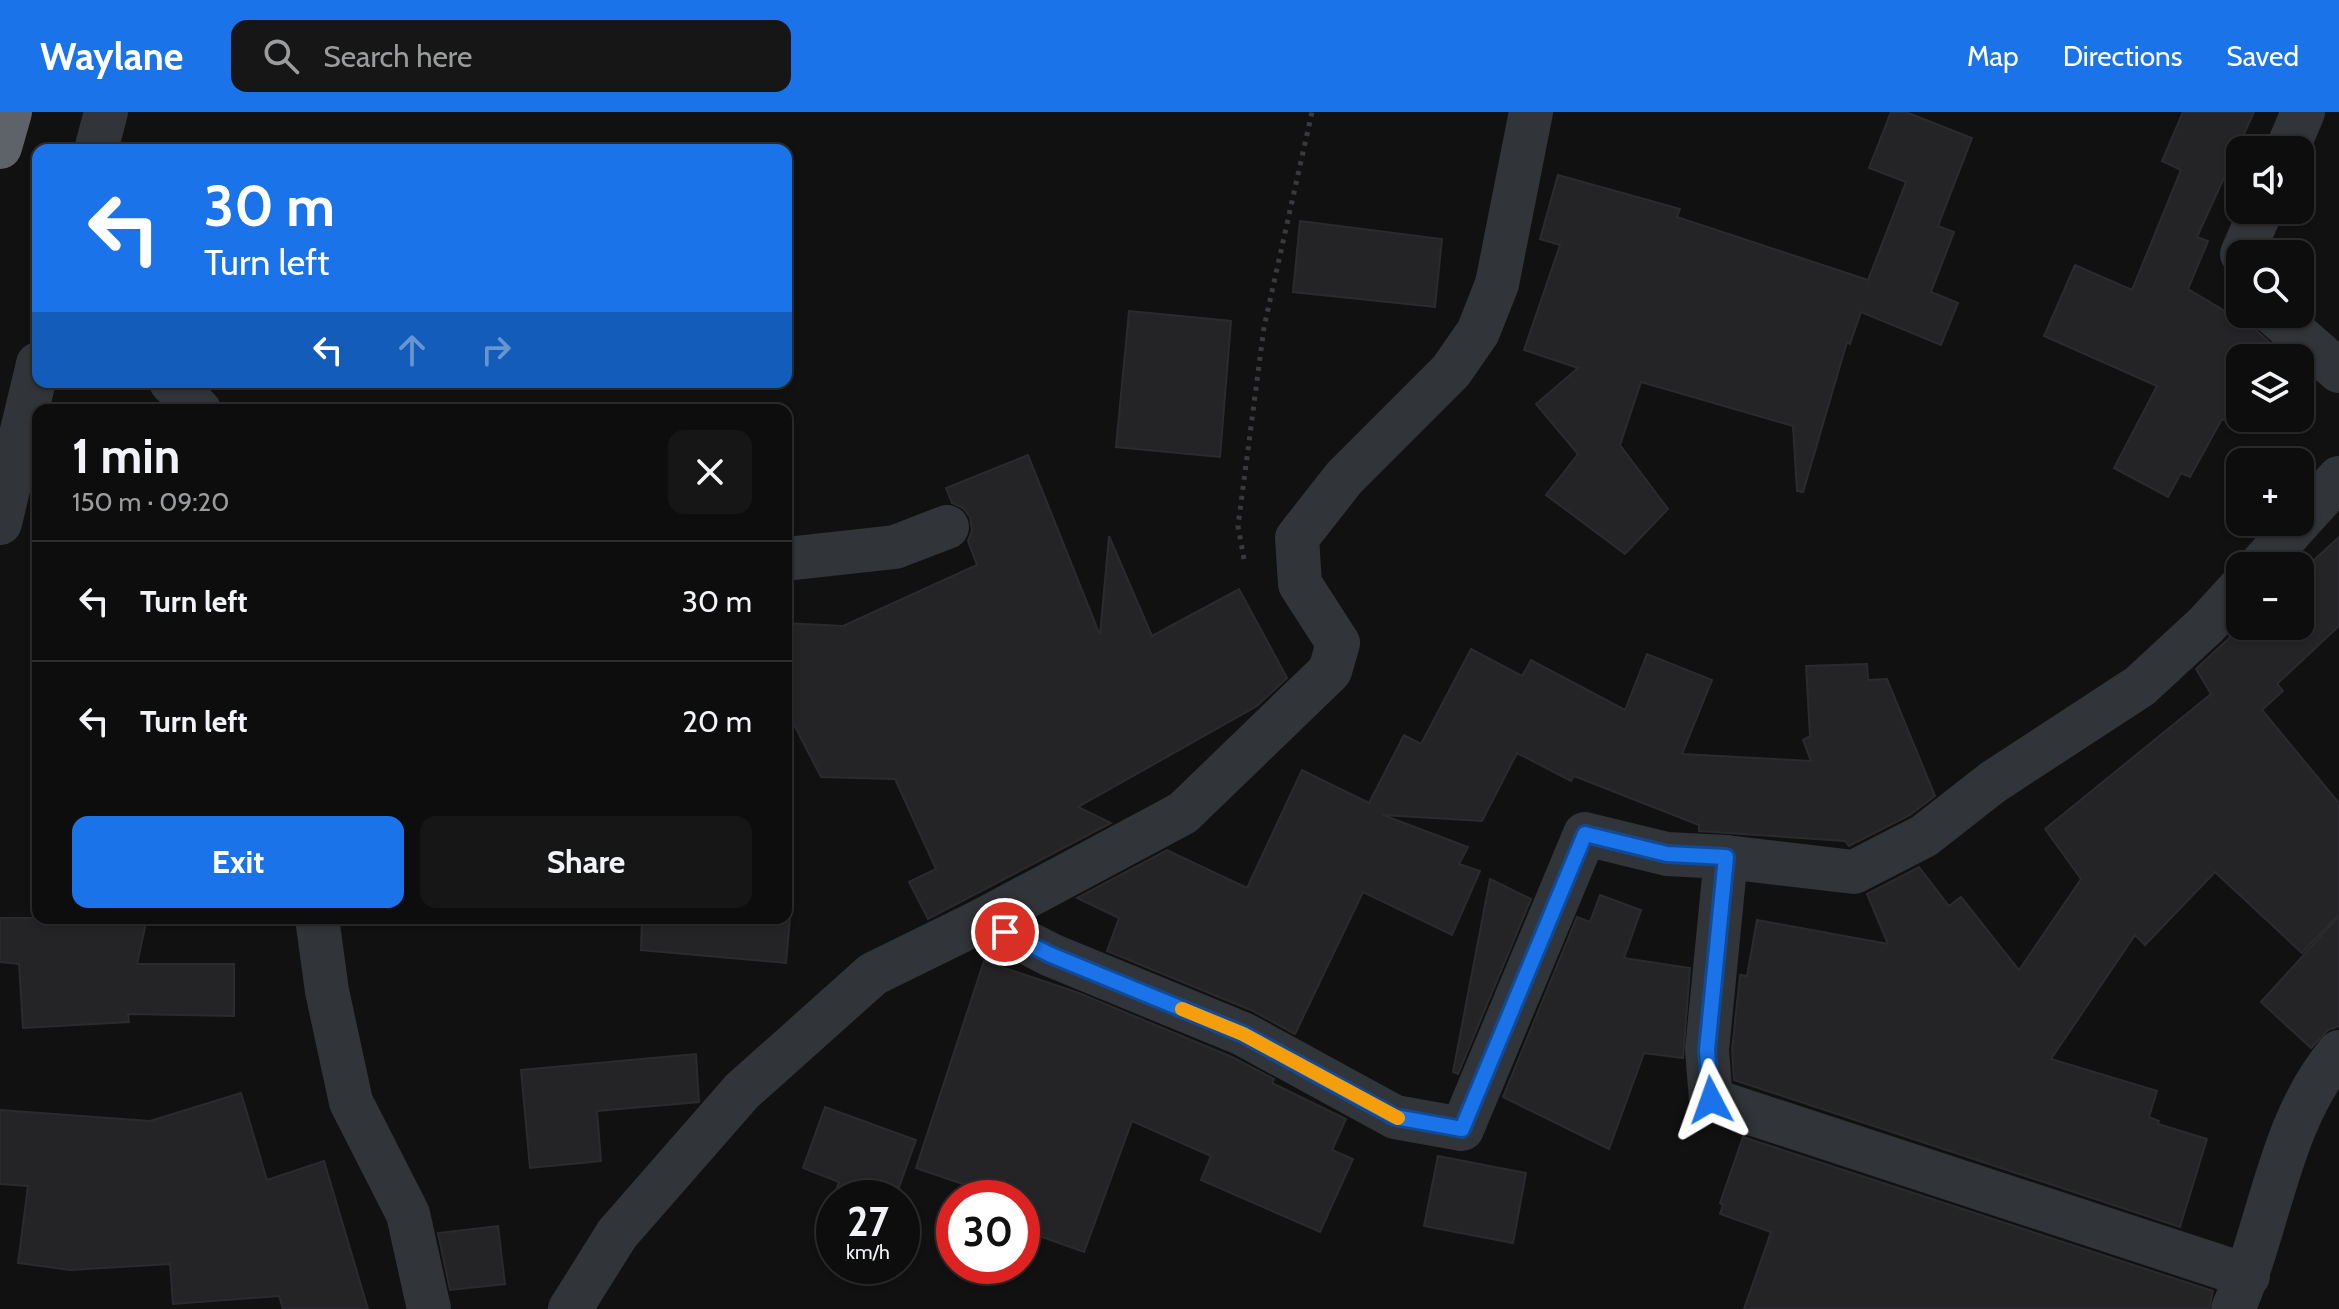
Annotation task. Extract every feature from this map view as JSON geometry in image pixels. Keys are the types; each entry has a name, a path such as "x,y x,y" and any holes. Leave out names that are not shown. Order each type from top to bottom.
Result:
{"highway":[{"path":"0,147 10,112"}],"street":[{"path":"98,144 106,112"},
{"path":"570,1309 617,1234 742,1091 873,974 983,920 1183,813 1330,671 1338,643 1300,584 1297,538 1344,478 1451,371 1478,332 1497,284 1531,112"},
{"path":"2293,136 2303,112"},
{"path":"2290,328 2339,371"},
{"path":"0,523 32,388"},
{"path":"177,388 193,404"},
{"path":"2314,506 2339,478"},
{"path":"792,558 895,547 947,527"},
{"path":"2273,552 2287,536"},
{"path":"983,920 1051,955 1243,1034 1395,1117 1462,1129 1585,834 1667,854 1726,857 1854,872 1924,836 1993,782 2140,686 2226,603"},
{"path":"1726,857 1707,1050 1711,1100 2240,1293 2293,1129 2326,1067 2339,1052"},
{"path":"318,924 327,991 351,1102 408,1214 429,1309"}],"path":[{"path":"1300,584 1247,578 1238,526 1264,327 1312,112"}],"building":[{"path":"1891,112 1906,112 1972,138 1938,226 1954,232 1931,292 1958,303 1941,345 1861,312 1850,344 1847,342 1803,492 1797,491 1793,426 1641,382 1620,445 1668,509 1625,554 1546,495 1578,454 1536,404 1578,368 1524,350 1560,245 1540,239 1558,175 1680,209 1677,217 1868,280 1906,182 1869,168"},
{"path":"2183,112 2254,112 2243,136 2226,136 2226,173 2197,237 2208,241 2188,289 2226,312 2226,328 2253,328 2271,344 2226,344 2226,421 2222,419 2190,477 2181,473 2168,497 2114,468 2157,386 2044,336 2075,265 2132,290 2181,170 2162,161"},
{"path":"1300,221 1442,239 1435,307 1293,292"},
{"path":"1129,311 1231,321 1220,457 1116,447"},
{"path":"1028,455 1100,635 1109,536 1152,636 1239,589 1287,678 1257,706 1078,807 1111,823 928,919 909,882 936,869 895,779 821,777 792,721 792,623 843,626 977,565 968,541 972,530 970,517 963,508 952,503 946,488"},
{"path":"2339,537 2339,626 2277,684 2283,691 2262,710 2339,803 2339,914 2302,953 2215,872 2145,945 2135,935 2051,1059 2157,1091 2149,1117 2159,1121 2158,1124 2207,1139 2180,1227 1734,1080 1732,1050 1740,975 1747,976 1757,920 1888,944 1867,894 1919,867 1949,906 1961,897 2019,970 2081,879 2045,829 2211,694 2196,669 2227,640 2314,640 2314,560"},
{"path":"1471,649 1522,676 1531,660 1625,710 1647,654 1712,680 1682,754 1811,761 1803,740 1810,736 1806,666 1867,664 1868,680 1887,679 1935,796 1910,815 1849,846 1845,841 1699,831 1699,825 1574,776 1571,781 1517,753 1482,821 1383,815 1468,847 1459,864 1480,871 1452,935 1363,892 1295,1034 1253,1011 1107,951 1119,918 1077,898 1167,850 1247,888 1302,770 1369,803 1404,735 1421,744"},
{"path":"1490,879 1531,899 1458,1074 1453,1072"},
{"path":"1600,895 1641,910 1624,958 1690,968 1683,1058 1644,1053 1609,1149 1503,1097 1577,917 1590,922"},
{"path":"2339,916 2339,1026 2328,1030 2311,1048 2261,1002"},
{"path":"0,918 32,918 32,924 146,924 137,964 234,964 234,1016 128,1014 129,1022 23,1028 19,964 0,962"},
{"path":"642,924 789,924 786,963 641,950"},
{"path":"984,961 1079,993 1232,1057 1274,1079 1272,1083 1346,1119 1332,1150 1353,1159 1320,1232 1201,1180 1211,1156 1132,1121 1084,1252 1040,1236 1040,1180 951,1180 916,1168"},
{"path":"696,1054 699,1102 597,1111 601,1161 530,1168 521,1070"},
{"path":"241,1093 267,1180 324,1161 368,1309 283,1309 279,1296 173,1304 170,1264 70,1270 18,1263 28,1186 0,1184 0,1110 150,1121"},
{"path":"825,1107 916,1140 902,1180 834,1180 803,1168"},
{"path":"1743,1137 2213,1291 2209,1309 1744,1309 1771,1232 1720,1214 1723,1205 1720,1203"},
{"path":"1438,1156 1526,1173 1513,1243 1424,1226"},
{"path":"498,1226 505,1284 450,1290 438,1233"}],"slow traffic":[{"path":"1182,1009 1243,1034 1398,1118"}],"route":[{"path":"1005,932 1051,955 1243,1034 1395,1117 1462,1129 1585,834 1667,854 1726,857 1707,1050 1711,1100"}]}
